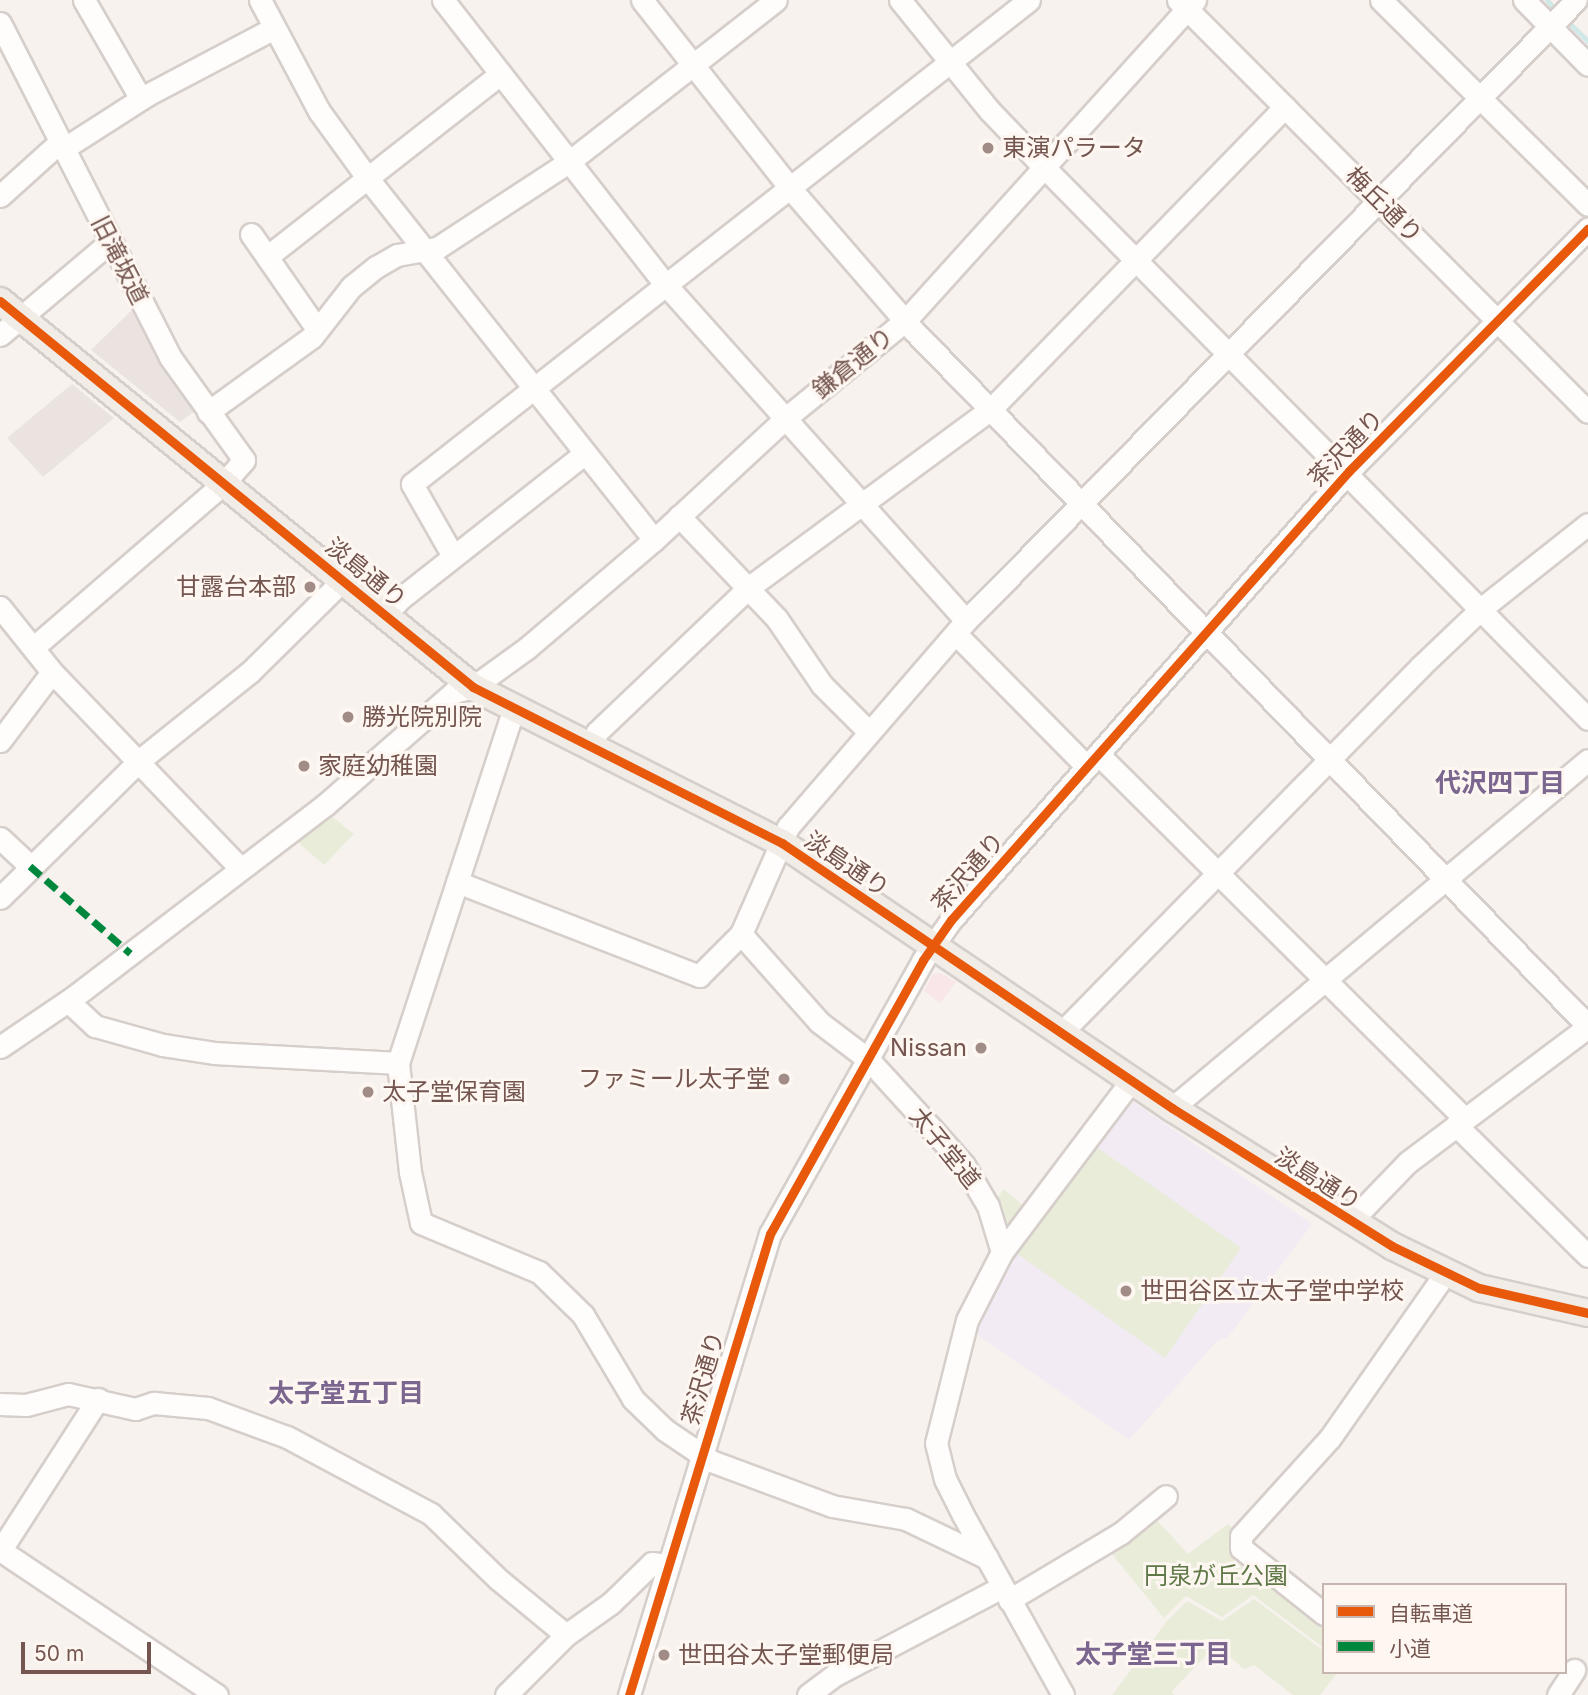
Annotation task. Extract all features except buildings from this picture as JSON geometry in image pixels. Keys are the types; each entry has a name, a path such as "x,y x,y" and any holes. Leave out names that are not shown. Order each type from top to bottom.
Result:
{"main road":[{"name":"淡島通り","path":"10,309 344,579 473,688 513,711 782,843 934,944 1131,1081 1350,1222 1445,1274 1509,1297 1588,1313"}],"street":[{"path":"84,0 141,99"},
{"path":"260,0 319,111 369,180 654,540"},
{"path":"642,0 790,188 906,320 1588,1026 1408,1162 1350,1222"},
{"path":"208,412 271,369 317,329 351,287 376,267 397,255 426,253 570,161 776,0"},
{"path":"900,0 949,62 1045,168 1349,472 1588,719"},
{"path":"453,556 412,484 1029,0"},
{"path":"1381,0 1588,205"},
{"path":"1524,0 1562,15 1588,65"},
{"path":"445,1 666,285 863,503 961,628 1092,760 1217,872 1326,980 1588,1256"},
{"name":"梅丘通り","path":"1186,3 1284,107 1499,319 1588,412"},
{"name":"鎌倉通り","path":"0,1047 68,1001 325,805 454,692 473,688 654,540 787,416 906,320 1045,168 1186,3"},
{"path":"457,882 699,976 741,934 788,827 961,628 1228,351 1562,15"},
{"path":"0,196 62,146 141,99 274,28"},
{"name":"旧滝坂道","path":"2,31 170,357 244,460 224,483"},
{"path":"268,256 369,180 500,74"},
{"path":"589,747 597,732 748,588 992,408 1137,262 1284,107"},
{"name":"茶沢通り","path":"629,1695 701,1454 750,1309 770,1234 934,944 1092,760 1349,472 1588,229"},
{"path":"251,234 317,329"},
{"path":"0,335 10,309 110,242"},
{"path":"386,614 453,556 585,453"},
{"path":"33,648 224,483"},
{"path":"679,516 778,619 822,685 869,732"},
{"path":"1062,1032 1217,872 1482,608 1588,524"},
{"path":"0,898 140,760 251,671 344,579"},
{"path":"0,607 52,673 140,760 240,868"},
{"path":"0,741 52,673"},
{"path":"513,711 398,1063 411,1177 421,1223 539,1272 583,1315 633,1399 665,1430 720,1466 832,1506 906,1519 987,1558"},
{"path":"1172,1108 1588,760"},
{"path":"0,838 30,866"},
{"name":"太子堂道","path":"741,934 819,1022 868,1059 975,1180 1002,1252"},
{"path":"68,1001 95,1026 163,1045 215,1053 398,1063"},
{"path":"1063,1695 945,1479 936,1443 967,1320 1002,1252 1131,1081"},
{"path":"1322,1612 1241,1548 1241,1536 1330,1438 1445,1274"},
{"path":"0,1404 26,1405 68,1394 135,1409 154,1403 208,1408 325,1454 438,1520 498,1579 566,1635"},
{"path":"98,1399 0,1550 206,1692"},
{"path":"808,1695 835,1675 1005,1593 1121,1533 1166,1496"},
{"path":"506,1695 566,1635 611,1604 652,1563 667,1565"},
{"path":"1559,1695 1576,1669"}],"shaded area":[{"path":"135,307 195,411 180,422 91,350"},
{"path":"72,384 114,418 43,477 7,438"},
{"path":"941,973 956,982 940,1003 924,991 933,974"},
{"name":"世田谷区立太子堂中学校","path":"1129,1099 1312,1224 1228,1337 1217,1341 1129,1440 972,1331 1007,1256"}],"green space":[{"path":"325,811 354,834 324,865 291,836"},
{"path":"1098,1148 1241,1248 1165,1358 1016,1253"},
{"path":"1004,1189 1027,1209 1006,1238 992,1205"},
{"name":"円泉が丘公園","path":"1153,1516 1188,1554 1228,1524 1322,1616 1322,1647 1253,1595 1222,1617 1186,1596 1164,1618 1107,1548"},
{"path":"1254,1599 1322,1650 1322,1674 1336,1674 1320,1695 1293,1695 1254,1665 1244,1669 1216,1645 1172,1691 1174,1695 1112,1695 1167,1621 1187,1601 1222,1621"}],"waterway":[{"path":"1547,0 1558,13"},
{"path":"1565,19 1588,41"}],"marked path":[{"path":"30,866 130,953"}],"cycle path":[{"path":"629,1695 770,1234 923,960 951,920 1348,472 1588,229"},
{"path":"0,301 473,687 782,843 1172,1108 1392,1246 1479,1288 1588,1313"}],"place":[{"name":"東演パラータ","path":"988,148"},
{"name":"甘露台本部","path":"310,587"},
{"name":"勝光院別院","path":"348,717"},
{"name":"家庭幼稚園","path":"304,766"},
{"name":"Nissan","path":"981,1048"},
{"name":"ファミール太子堂","path":"784,1079"},
{"name":"太子堂保育園","path":"368,1092"},
{"name":"世田谷区立太子堂中学校","path":"1126,1291"},
{"name":"世田谷太子堂郵便局","path":"664,1655"}],"district":[{"name":"代沢四丁目","path":"1500,783"},
{"name":"太子堂五丁目","path":"346,1393"},
{"name":"太子堂三丁目","path":"1153,1654"}]}
